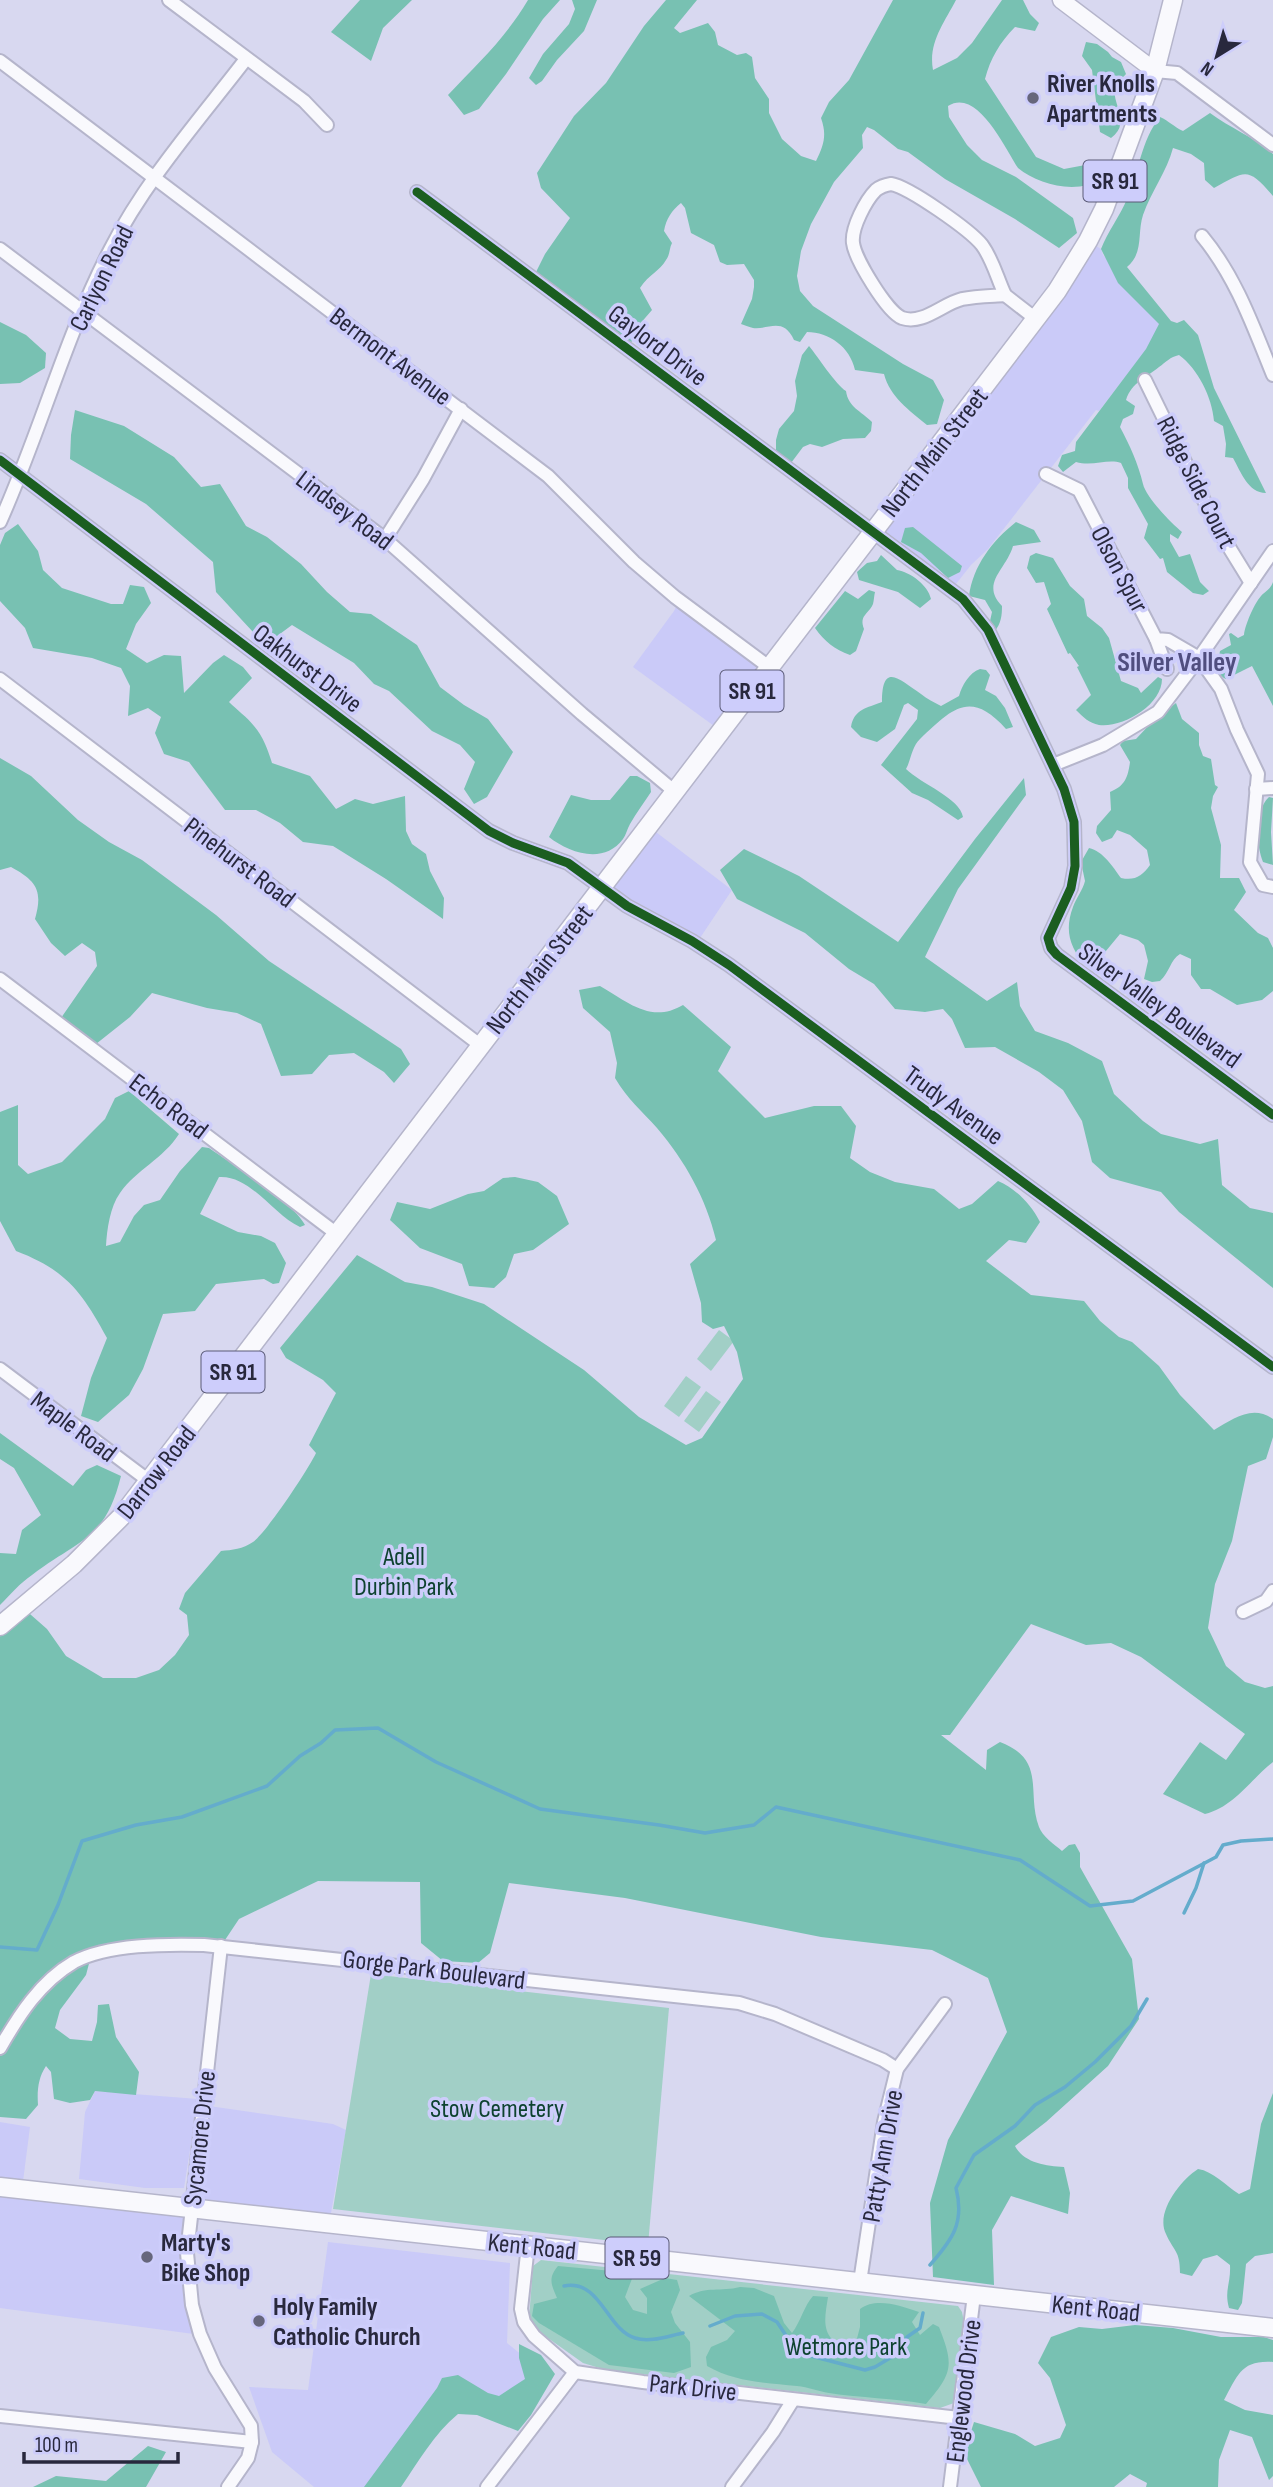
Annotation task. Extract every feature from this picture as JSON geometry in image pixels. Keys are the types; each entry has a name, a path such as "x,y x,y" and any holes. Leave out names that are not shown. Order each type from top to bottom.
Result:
{"main road":[{"name":"North Main Street","path":"441,1096 506,1015 1036,319 1081,252 1104,209 1155,71 1173,0"},
{"name":"Darrow Road","path":"0,1626 94,1546 121,1517 441,1096"},
{"name":"Kent Road","path":"0,2187 1273,2328"}],"street":[{"path":"169,0 304,101 327,125"},
{"path":"1061,0 1155,71 1177,73 1273,145"},
{"name":"Carlyon Road","path":"0,522 82,312 111,246 155,177 246,59"},
{"name":"Bermont Avenue","path":"0,61 548,476 634,562 675,597 769,667"},
{"path":"1005,295 964,299 927,316 911,319 892,312 858,256 853,241 855,228 877,189 891,184 900,185 966,231 982,245 994,266 1005,295 1036,319"},
{"name":"Gaylord Drive","path":"417,192 873,532"},
{"path":"1202,236 1225,268 1242,299 1273,375"},
{"name":"Lindsey Road","path":"0,249 385,539 582,714 674,791"},
{"name":"Ridge Side Court","path":"1145,380 1219,531 1251,583"},
{"path":"385,539 423,479 461,409"},
{"name":"Oakhurst Drive","path":"0,460 489,831 513,843 559,858 602,889"},
{"name":"Olson Spur","path":"1046,474 1079,490 1156,639 1168,640 1199,658"},
{"name":"Silver Valley Boulevard","path":"873,532 947,585 963,599 988,630 1064,789 1074,822 1075,866 1071,888 1048,938 1051,948 1273,1115"},
{"path":"1053,765 1103,745 1158,712 1273,551"},
{"path":"1156,639 1167,669"},
{"path":"1199,658 1221,689 1258,774 1250,862 1263,885 1273,887"},
{"name":"Pinehurst Road","path":"0,679 480,1045"},
{"path":"1256,789 1273,788"},
{"name":"Trudy Avenue","path":"602,889 644,917 692,941 729,965 1273,1367"},
{"name":"Echo Road","path":"0,979 337,1234"},
{"name":"Maple Road","path":"0,1369 149,1481"},
{"path":"1243,1612 1266,1601 1273,1591"},
{"name":"Gorge Park Boulevard","path":"0,2048 30,2001 74,1963 122,1949 181,1944 221,1946 739,2003 775,2014 897,2068"},
{"name":"Sycamore Drive","path":"221,1946 187,2253 189,2285 195,2315 215,2368 248,2419 252,2442"},
{"name":"Patty Ann Drive","path":"860,2282 884,2122 897,2068 945,2004"},
{"path":"487,2487 575,2372 528,2330 524,2322 522,2309 528,2245"},
{"name":"Englewood Drive","path":"950,2487 974,2295"},
{"name":"Park Drive","path":"575,2372 959,2418"},
{"path":"732,2487 793,2400"},
{"path":"0,2428 4,2416 252,2442 244,2465 228,2487"}],"shaded area":[{"path":"1088,241 1101,249 1103,255 1165,325 988,549 952,589 873,532"},
{"path":"679,601 769,667 721,731 633,667"},
{"path":"648,826 732,890 696,944 602,889"},
{"path":"95,2091 198,2099 184,2188 145,2188 79,2179 85,2112"},
{"path":"202,2105 333,2124 346,2130 329,2224 192,2209 187,2243 201,2335 0,2308 0,2122 30,2127 22,2189 191,2209"},
{"path":"328,2242 510,2263 507,2343 545,2374 513,2423 446,2386 366,2487 314,2487 272,2452 249,2387 308,2390"}],"green space":[{"path":"360,0 412,0 383,28 371,61 331,32"},
{"path":"528,0 560,0 543,19 479,109 464,115 448,95 500,39"},
{"path":"572,0 597,0 584,31 536,85 529,78 543,54 569,24 575,9"},
{"path":"666,0 697,0 674,28 680,33 708,23 715,32 718,45 737,55 746,53 752,57 755,78 769,99 769,113 782,139 801,156 816,161 824,140 821,118 829,102 849,80 893,0 956,0 935,42 933,70 957,58 972,43 1002,0 1023,0 1030,14 1039,23 1035,31 1015,27 996,51 985,79 1036,157 1064,169 1096,163 1103,166 1102,177 1093,183 1071,187 1037,179 1018,168 989,122 979,112 959,102 948,106 949,117 967,145 982,160 1016,177 1073,218 1077,233 1059,248 945,179 867,127 862,135 863,148 834,182 811,224 801,251 797,276 800,291 813,306 903,364 933,380 944,400 937,424 927,425 907,408 895,396 884,374 855,370 848,354 831,338 807,332 800,342 794,340 785,328 780,326 753,328 741,324 752,299 754,280 744,264 727,265 720,262 714,245 691,233 685,208 681,203 670,215 665,227 664,231 672,243 667,258 640,288 652,310 639,325 637,338 631,342 618,337 536,272 570,218 541,188 537,173 574,116 606,83 644,26"},
{"path":"1086,42 1097,44 1121,62 1126,74 1115,88 1120,124 1118,131 1111,138 1100,132 1092,70 1082,56"},
{"path":"1210,113 1273,154 1273,196 1257,180 1246,174 1214,188 1205,180 1204,163 1191,154 1173,148 1143,215 1136,256 1127,267 1171,321 1177,323 1184,320 1198,335 1214,388 1266,493 1254,490 1233,458 1225,457 1223,426 1214,421 1203,384 1179,355 1168,360 1132,389 1126,400 1135,406 1133,414 1123,419 1120,427 1149,496 1182,532 1178,539 1170,534 1170,541 1179,557 1190,554 1200,582 1209,591 1203,595 1193,593 1167,572 1163,558 1160,559 1144,538 1148,524 1128,488 1128,478 1121,463 1076,462 1063,472 1058,466 1062,455 1075,451 1076,442 1146,349 1159,324 1118,283 1101,249 1127,199 1144,146 1160,117 1183,131"},
{"path":"0,322 26,335 46,353 45,368 20,383 0,384"},
{"path":"809,346 846,391 852,405 872,422 871,431 865,438 843,439 822,447 810,444 803,447 791,463 776,450 776,440 779,429 794,411 797,396 795,381 802,355"},
{"path":"75,410 124,426 174,457 201,487 220,484 246,526 267,537 301,564 350,612 371,614 417,645 440,687 488,719 513,752 487,797 474,804 464,789 475,762 460,745 432,731 389,691 374,684 354,663 292,625 265,645 216,592 213,562 146,504 70,459"},
{"path":"1016,522 1034,530 1041,542 1013,546 997,576 993,590 1002,610 995,631 990,621 992,612 985,600 969,596 971,585 985,555 999,537"},
{"path":"18,524 38,551 43,570 62,588 111,604 123,604 130,585 144,587 151,603 136,624 126,649 147,663 164,655 181,656 184,693 224,655 243,667 252,678 229,702 257,730 272,763 310,776 336,809 355,799 373,804 405,796 406,831 412,844 426,854 430,871 444,898 443,919 333,846 303,842 280,823 256,810 225,810 189,762 164,754 155,733 161,717 148,708 128,716 130,686 121,668 92,658 33,648 25,628 0,601 0,545 5,533"},
{"path":"913,527 962,566 960,572 948,578 921,553 901,542 905,528"},
{"path":"1036,553 1053,558 1070,586 1084,599 1087,616 1102,628 1109,638 1121,681 1138,688 1141,693 1158,677 1162,679 1156,698 1140,713 1119,723 1099,725 1089,721 1076,710 1091,695 1077,667 1079,666 1070,653 1068,654 1047,609 1051,604 1044,582 1036,583 1027,568 1030,556"},
{"path":"881,555 897,570 918,580 931,599 920,608 898,592 859,580 857,572 867,563 877,561"},
{"path":"1273,582 1273,706 1252,666 1226,679 1220,674 1218,663 1220,651 1231,645 1229,634 1238,638 1244,635 1256,604"},
{"path":"869,590 875,592 873,604 863,618 864,629 856,651 850,655 830,644 815,628 845,591 858,599"},
{"path":"980,669 986,670 990,675 985,690 996,696 1005,708 1013,727 1006,729 982,709 962,708 942,719 917,742 906,769 948,797 960,810 963,817 958,820 912,793 881,765 917,719 918,710 908,703 904,705 895,729 877,742 861,737 851,727 858,713 882,702 885,681 889,678 900,680 941,706 959,696 966,680"},
{"path":"1176,703 1182,719 1199,733 1203,756 1211,759 1215,785 1218,787 1211,808 1221,845 1220,878 1239,878 1246,892 1234,910 1258,933 1268,938 1273,948 1273,991 1262,1000 1237,1005 1210,989 1201,989 1191,975 1191,959 1180,954 1160,981 1144,979 1148,961 1144,945 1120,934 1096,963 1086,965 1072,946 1070,915 1085,881 1081,862 1089,848 1103,856 1121,878 1138,877 1150,865 1147,850 1130,835 1117,830 1112,838 1102,842 1096,833 1097,826 1111,810 1110,792 1122,784 1128,772 1130,762 1120,745 1123,741 1136,739"},
{"path":"0,758 31,776 78,820 109,842 142,860 216,915 269,961 401,1049 410,1064 394,1083 384,1072 354,1053 329,1055 312,1074 281,1076 261,1024 237,1013 152,993 130,1017 96,1044 61,1018 97,966 95,952 82,943 65,956 51,943 35,919 38,894 32,882 11,867 0,870"},
{"path":"630,776 637,776 650,783 651,792 615,847 606,852 586,854 566,848 549,837 571,795 591,800 610,800"},
{"path":"1024,778 1026,795 958,889 925,957 987,1001 1017,982 1020,1006 1035,1031 1068,1043 1102,1061 1114,1094 1143,1121 1161,1134 1200,1144 1218,1139 1222,1185 1250,1208 1273,1213 1273,1288 1179,1212 1161,1192 1110,1178 1092,1162 1082,1121 1063,1090 1039,1072 995,1047 965,1048 952,1019 943,1009 925,1012 895,1009 874,984 849,969 805,933 737,899 720,870 744,849 799,876 898,942"},
{"path":"1269,797 1273,798 1273,865 1263,862 1258,837 1261,811"},
{"name":"Adell Durbin Park","path":"600,986 630,1004 650,1012 671,1010 683,1005 731,1047 718,1071 765,1118 814,1106 841,1106 856,1126 850,1158 870,1172 895,1182 934,1189 959,1209 972,1204 998,1181 1011,1188 1028,1203 1040,1222 1026,1243 1009,1240 986,1261 1031,1295 1084,1301 1100,1321 1119,1337 1132,1342 1159,1366 1180,1395 1214,1430 1250,1413 1273,1419 1273,1437 1266,1459 1248,1466 1232,1541 1215,1584 1208,1628 1226,1666 1245,1682 1265,1688 1273,1686 1273,1762 1233,1799 1205,1814 1163,1794 1200,1742 1226,1760 1245,1734 1141,1657 1111,1643 1086,1645 1031,1624 950,1735 941,1735 986,1770 987,1750 1000,1742 1015,1749 1024,1758 1030,1768 1036,1814 1041,1830 1062,1851 1075,1844 1080,1853 1080,1867 1132,1959 1139,2019 1108,2066 1015,2146 1030,2160 1064,2167 1070,2193 1068,2214 1011,2196 992,2230 994,2285 933,2277 930,2203 948,2140 1007,2032 988,1978 932,1950 821,1937 625,1898 509,1883 490,1953 478,1963 443,1961 421,1943 420,1882 318,1881 239,1919 221,1946 204,1945 91,1956 86,1975 60,2010 55,2028 70,2039 92,2041 98,2005 109,2004 116,2037 139,2072 136,2095 95,2091 90,2100 70,2103 54,2099 51,2072 46,2066 41,2075 38,2105 26,2119 0,2117 0,1626 22,1607 47,1629 66,1656 103,1678 136,1678 159,1670 175,1655 189,1635 187,1615 179,1609 185,1593 221,1551 245,1546 259,1536 305,1473 316,1453 309,1445 336,1393 323,1380 286,1358 280,1348 357,1255 405,1282 432,1287 484,1304 584,1370 639,1417 686,1445 702,1438 743,1379 737,1352 724,1326 713,1329 702,1322 701,1303 690,1264 716,1240 707,1209 677,1154 615,1078 617,1063 610,1032 583,1008 579,990"},
{"path":"129,1091 179,1134 166,1150 134,1177 120,1193 111,1211 106,1246 120,1242 134,1216 144,1205 160,1200 180,1171 202,1147 209,1148 261,1184 288,1206 305,1225 300,1227 290,1221 241,1182 219,1177 200,1214 238,1232 261,1236 275,1243 286,1263 279,1283 273,1284 264,1279 216,1284 195,1311 163,1314 143,1369 129,1395 98,1422 81,1416 91,1378 107,1338 71,1284 48,1266 16,1251 0,1221 0,1112 18,1105 18,1165 28,1174 62,1162 105,1119 115,1098"},
{"path":"515,1177 538,1182 557,1196 569,1224 533,1250 514,1254 506,1277 494,1288 469,1286 462,1264 420,1248 390,1220 397,1202 430,1209 468,1194 484,1191 503,1178"},
{"path":"719,1330 734,1341 711,1371 697,1359"},
{"path":"686,1376 701,1387 679,1417 664,1406"},
{"path":"706,1391 721,1402 699,1432 684,1421"},
{"path":"0,1433 73,1486 86,1470 97,1465 121,1476 115,1497 98,1526 77,1545 19,1585 0,1605 0,1553 16,1554 22,1530 41,1515 14,1468 0,1459"},
{"name":"Stow Cemetery","path":"371,1974 669,2008 648,2245 333,2209"},
{"path":"1273,2093 1273,2253 1255,2256 1246,2264 1242,2303 1238,2310 1229,2308 1227,2291 1230,2265 1217,2255 1203,2259 1192,2276 1180,2273 1178,2255 1166,2234 1164,2216 1172,2197 1198,2169 1214,2176 1239,2194 1250,2189 1261,2124"},
{"name":"Wetmore Park","path":"541,2260 958,2306 964,2322 954,2403 940,2408 606,2370 583,2363 538,2331 529,2319 533,2266"},
{"path":"558,2266 623,2272 633,2276 625,2297 633,2310 647,2314 647,2298 640,2289 665,2278 677,2280 680,2290 671,2312 675,2323 690,2342 691,2367 674,2373 609,2365 539,2323 532,2316 534,2304 557,2298 552,2281"},
{"path":"754,2288 774,2296 784,2323 792,2333 813,2296 828,2297 826,2328 832,2339 845,2349 855,2346 860,2327 860,2309 866,2305 889,2304 919,2312 912,2322 920,2335 933,2324 939,2327 949,2360 946,2376 926,2404 841,2395 751,2381 718,2371 707,2366 706,2357 711,2347 727,2340 735,2331 689,2296 701,2291"},
{"path":"1135,2325 1173,2328 1221,2337 1264,2337 1273,2340 1273,2362 1247,2367 1237,2376 1224,2400 1245,2410 1273,2415 1273,2476 1269,2480 1252,2437 1230,2430 1219,2460 1218,2487 1146,2487 1147,2483 1130,2474 1114,2487 981,2487 964,2453 974,2422 1015,2434 1035,2446 1060,2438 1066,2425 1050,2378 1038,2363 1051,2337 1079,2327 1102,2329"},
{"path":"519,2344 541,2355 555,2374 531,2415 518,2431 477,2415 458,2414 434,2439 401,2487 364,2487 442,2378 458,2375 488,2393 499,2396 525,2379 519,2358"},
{"path":"148,2446 166,2452 146,2487 33,2487 56,2476 106,2481"}],"waterway":[{"path":"0,1947 37,1950 58,1905 82,1841 136,1825 182,1817 267,1786 300,1756 335,1730 378,1728 436,1762 540,1809 705,1833 754,1825 776,1807 1020,1860 1090,1906 1133,1901 1216,1857 1223,1845 1273,1839"},
{"path":"1184,1913 1204,1863"},
{"path":"930,2265 955,2230 959,2211 956,2188 974,2155 1015,2126 1035,2105 1065,2087 1095,2062 1131,2026 1147,1999"},
{"path":"564,2286 587,2290 617,2325 635,2338 653,2339 683,2333"},
{"path":"710,2326 735,2316 762,2314 777,2322 787,2337 811,2356 865,2370 900,2352 907,2337 920,2328 923,2313"}],"cycle path":[{"path":"417,192 963,599 988,630 1064,789 1074,822 1075,866 1071,888 1048,938 1051,948 1273,1115"},
{"path":"0,460 489,831 513,843 568,863 627,906 692,941 729,965 1273,1367"}],"place":[{"name":"River Knolls Apartments","path":"1033,98"},
{"name":"Marty's Bike Shop","path":"147,2257"},
{"name":"Holy Family Catholic Church","path":"259,2321"}],"district":[{"name":"Silver Valley","path":"1177,661"}]}
